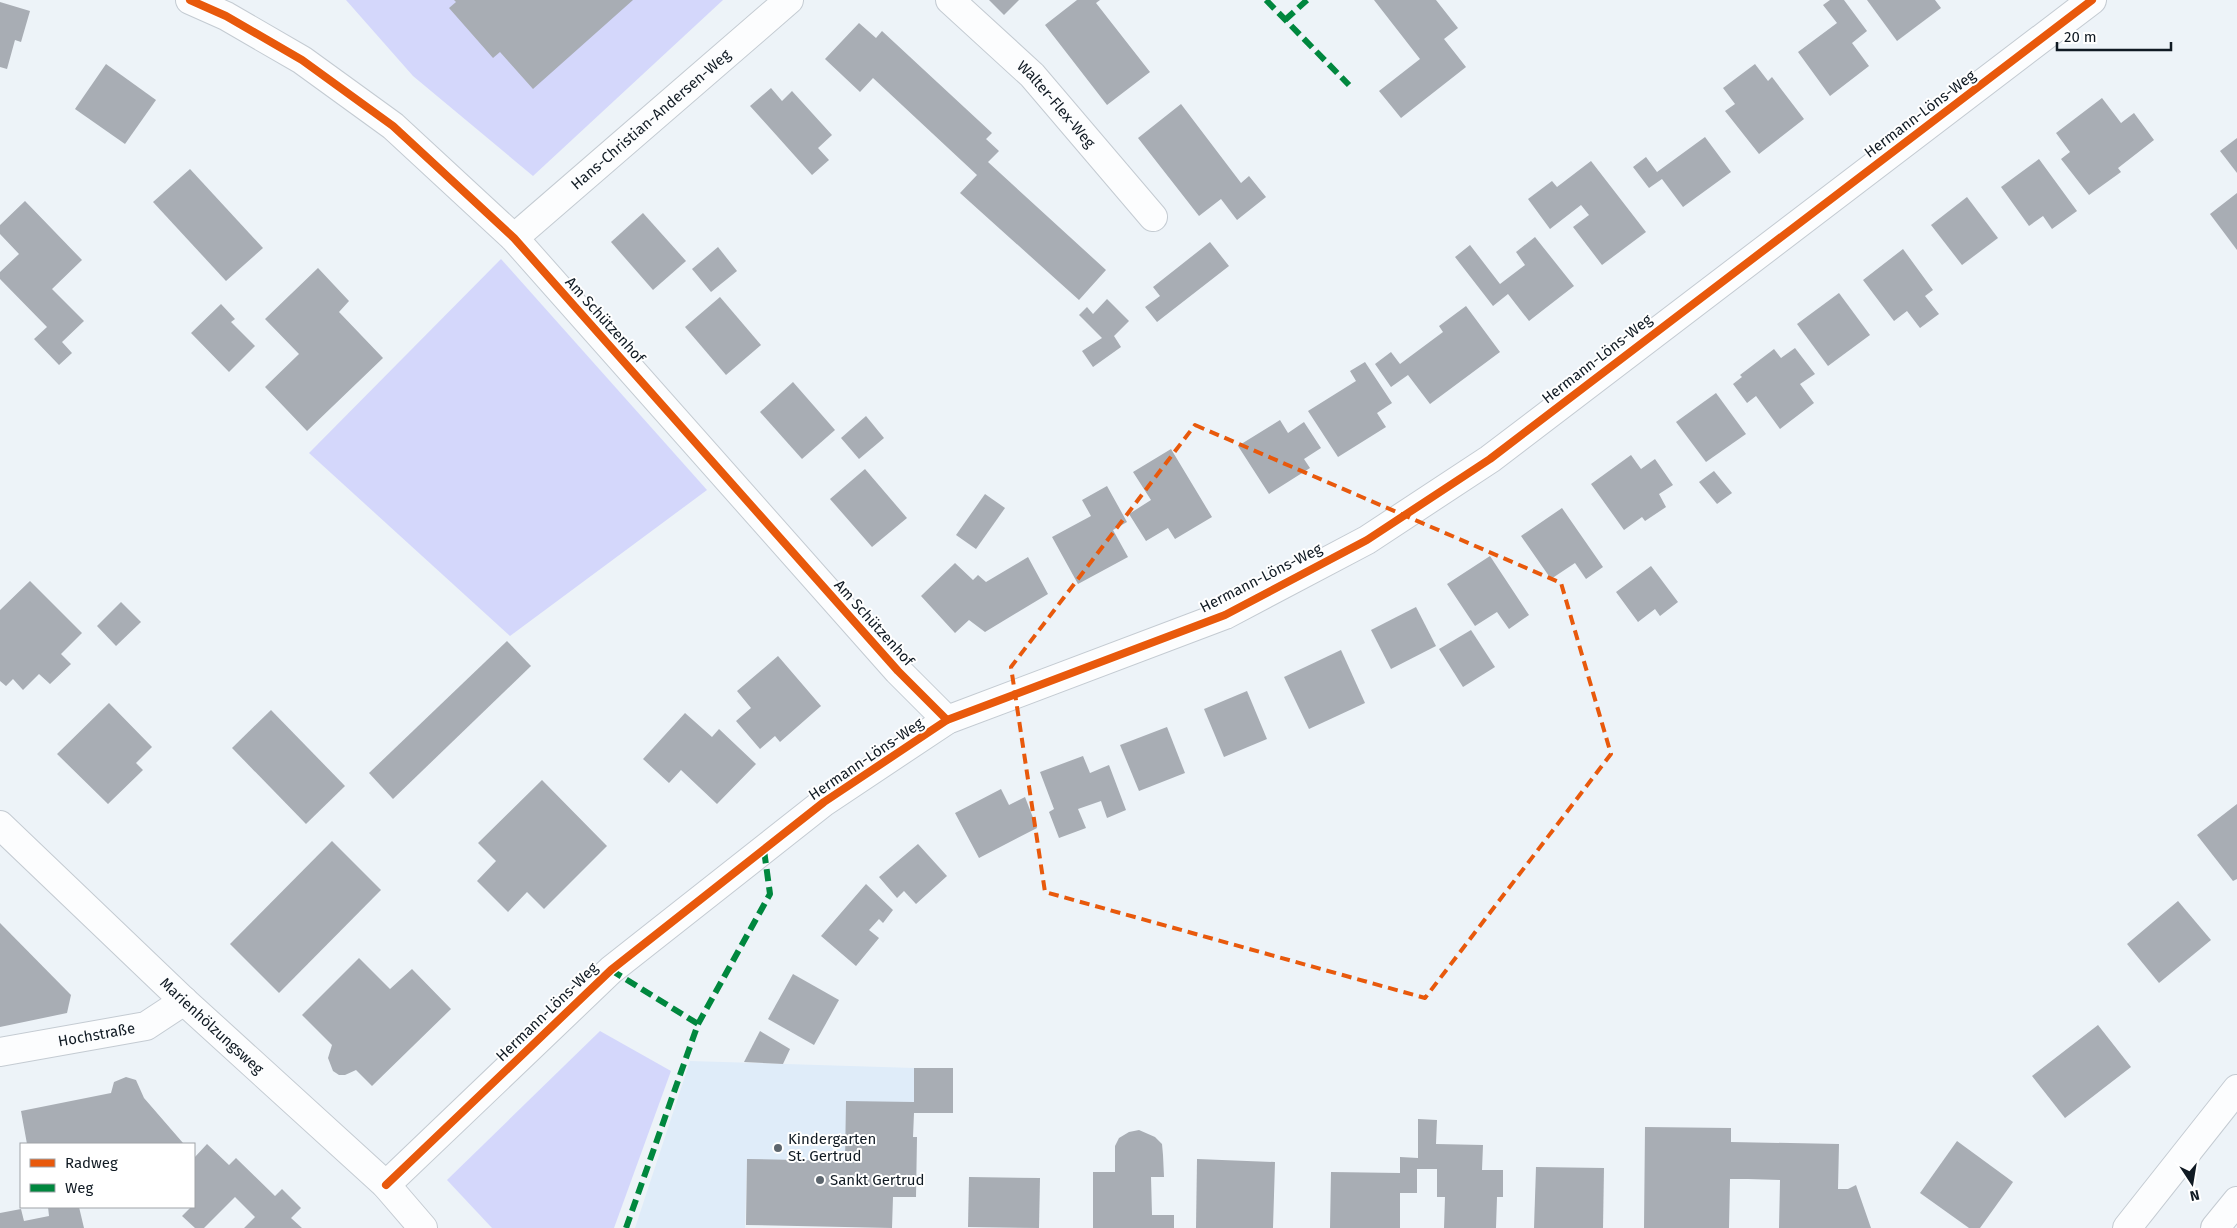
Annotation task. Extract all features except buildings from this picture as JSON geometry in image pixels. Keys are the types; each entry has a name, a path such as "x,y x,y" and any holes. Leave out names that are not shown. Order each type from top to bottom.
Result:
{"street":[{"name":"Am Schützenhof","path":"190,0 226,16 302,60 393,126 514,238 898,671 947,720"},
{"name":"Hans-Christian-Andersen-Weg","path":"514,238 789,0"},
{"name":"Walter-Flex-Weg","path":"950,0 1032,74 1154,217"},
{"name":"Hermann-Löns-Weg","path":"386,1185 611,970 824,802 947,720 1225,615 1368,540 1490,459 2092,0"},
{"name":"Marienhölzungsweg","path":"0,825 184,1002 386,1185 423,1228"},
{"name":"Hochstraße","path":"0,1052 146,1026 184,1002"},
{"path":"2127,1228 2237,1089"},
{"path":"2215,1228 2237,1200"}],"highlighted area":[{"path":"1195,425 1561,583 1611,754 1425,998 1045,892 1011,667"}],"shaded area":[{"path":"346,0 723,0 533,176 413,76"},
{"path":"501,259 707,490 510,636 309,453"},
{"path":"600,1031 671,1071 614,1228 492,1228 447,1180"},
{"name":"Kindergarten St. Gertrud","path":"690,1061 914,1068 914,1102 894,1163 747,1160 745,1228 635,1228"}],"marked path":[{"path":"1266,0 1349,85"},
{"path":"1285,20 1307,0"},
{"path":"626,1228 698,1024 770,894 764,850"},
{"path":"611,970 698,1024"}],"cycle path":[{"path":"190,0 226,16 302,60 393,126 514,238 898,671 947,720"},
{"path":"386,1185 611,970 824,802 947,720 1225,615 1367,540 1490,459 2092,0"}],"place":[{"name":"Kindergarten St. Gertrud","path":"778,1148"},
{"name":"Sankt Gertrud","path":"820,1180"}]}
